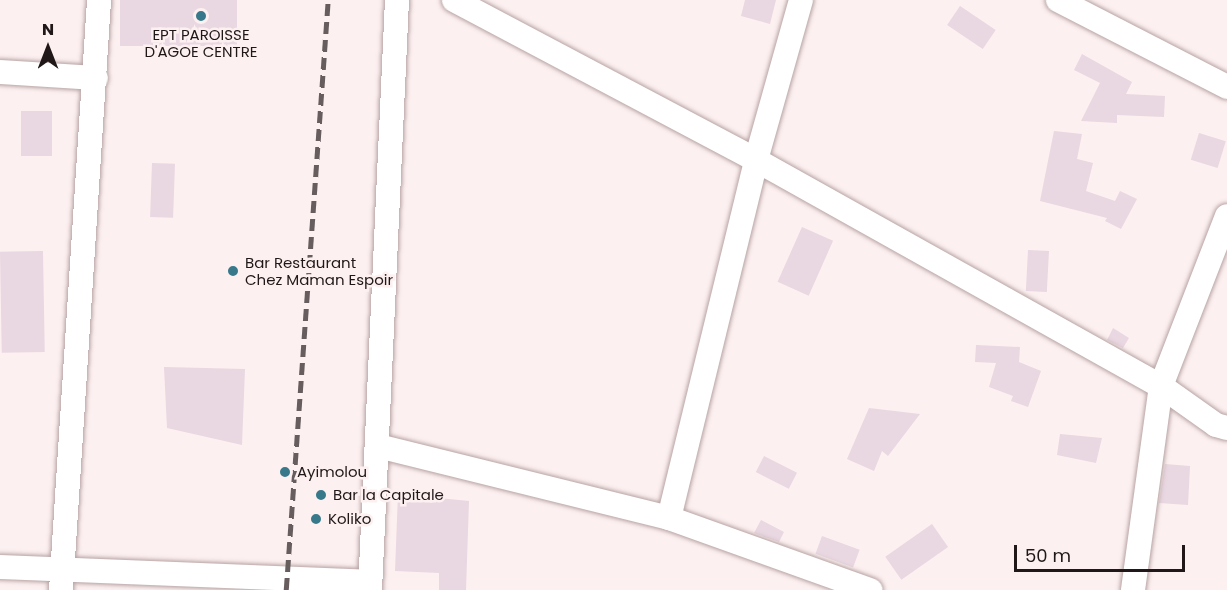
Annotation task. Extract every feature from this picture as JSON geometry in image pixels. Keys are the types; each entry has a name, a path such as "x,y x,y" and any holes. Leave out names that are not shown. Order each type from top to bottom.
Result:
{"street":[{"path":"61,579 96,78 99,0"},
{"path":"0,567 61,579 369,586 378,446 397,0"},
{"path":"454,0 756,160 1161,386 1227,429"},
{"path":"669,518 756,160 801,0"},
{"path":"1058,0 1227,87"},
{"path":"0,72 96,78"},
{"path":"1133,590 1161,386 1227,216"},
{"path":"378,446 669,518 870,590"}],"building":[{"path":"120,0 237,0 237,46 120,46"},
{"path":"745,0 776,0 770,24 741,16"},
{"path":"960,6 996,30 983,49 947,25"},
{"path":"1082,54 1132,82 1126,94 1165,96 1164,117 1117,115 1117,123 1081,121 1100,83 1074,70"},
{"path":"21,111 52,111 52,156 21,156"},
{"path":"1054,131 1082,134 1077,159 1093,163 1086,191 1115,201 1120,191 1137,199 1121,229 1105,221 1107,218 1040,201"},
{"path":"1199,133 1226,141 1218,168 1191,160"},
{"path":"152,163 175,164 173,218 150,217"},
{"path":"802,227 833,241 809,296 778,282"},
{"path":"1028,250 1049,251 1047,292 1026,291"},
{"path":"43,251 45,352 2,353 0,252"},
{"path":"1113,328 1129,338 1123,348 1107,340"},
{"path":"976,345 1020,347 1019,362 1041,371 1028,407 1011,401 1013,396 989,387 996,363 975,362"},
{"path":"164,367 245,369 242,445 167,428"},
{"path":"869,408 920,414 888,456 882,451 874,471 847,459"},
{"path":"1060,434 1102,438 1096,463 1057,455"},
{"path":"764,456 797,473 789,489 756,472"},
{"path":"1165,464 1190,466 1188,505 1159,503"},
{"path":"398,494 469,501 466,590 439,590 439,573 395,571"},
{"path":"761,520 784,532 779,542 754,533"},
{"path":"932,524 948,547 901,580 885,557"},
{"path":"822,536 860,550 853,568 816,554"}],"railway":[{"path":"286,590 328,0"}],"place":[{"name":"EPT PAROISSE D'AGOE CENTRE","path":"201,16"},
{"name":"Bar Restaurant Chez Maman Espoir","path":"233,271"},
{"name":"Ayimolou","path":"285,472"},
{"name":"Bar la Capitale","path":"321,495"},
{"name":"Koliko","path":"316,519"}]}
